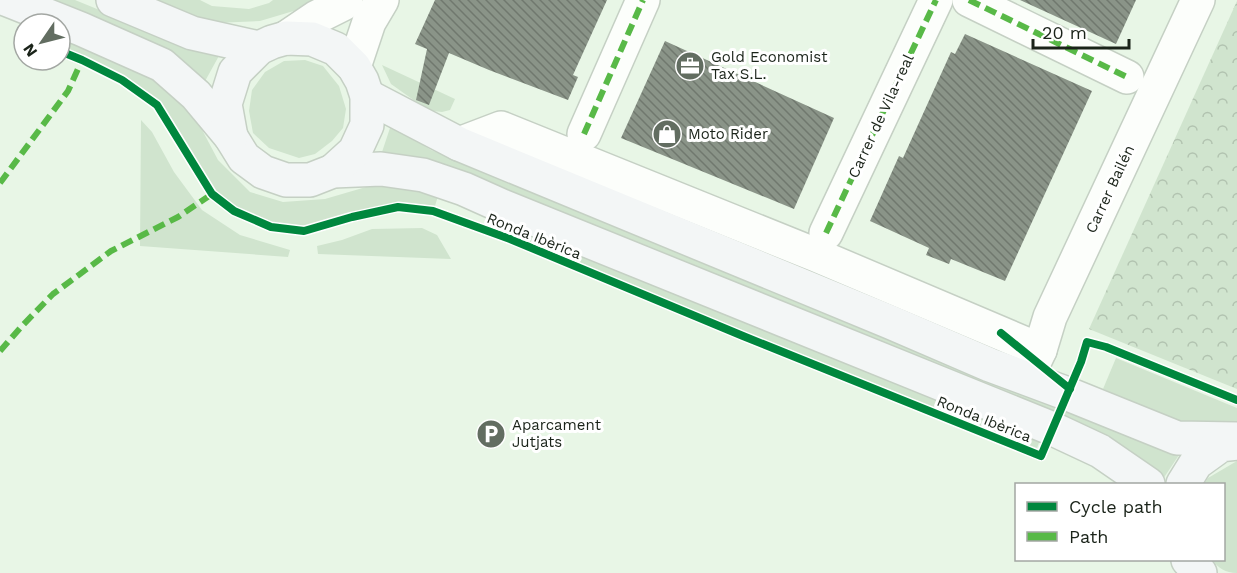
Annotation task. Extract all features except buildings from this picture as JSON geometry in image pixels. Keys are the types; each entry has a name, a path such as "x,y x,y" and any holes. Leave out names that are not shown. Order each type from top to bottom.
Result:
{"street":[{"name":"Ronda Ibèrica","path":"8,0 162,65 196,95 231,137 244,158 263,172 286,180 310,180 333,171 381,169 423,175 464,189 1053,429 1100,451 1147,483"},
{"path":"113,0 192,33 272,43 312,39 336,49 361,81 459,144 990,365 1178,438 1237,441"},
{"name":"Ronda Ibèrica","path":"231,137 225,104 236,72 272,43 346,0"},
{"name":"Ronda Ibèrica","path":"333,171 355,152 367,125 361,81 369,22 382,0"},
{"path":"585,134 643,0"},
{"name":"Carrer de Vila-real","path":"826,233 936,0"},
{"path":"969,0 1127,77"},
{"name":"Carrer Bailén","path":"1027,379 1040,350 1050,317 1198,0"},
{"path":"459,144 501,128 806,251 1040,350"},
{"path":"1184,483 1196,463 1221,445 1237,441"},
{"path":"1189,561 1200,573"}],"green space":[{"path":"46,0 75,0 190,47 220,54 204,83"},
{"path":"154,0 200,0 212,6 249,9 273,0 323,0 260,21 214,23"},
{"path":"1237,1 1237,389 1089,329"},
{"path":"72,41 152,76 178,98 199,124 218,160 250,192 283,202 325,199 366,187 411,187 438,196 435,206 399,202 304,227 271,224 236,210 214,191 158,102 125,78 72,51"},
{"path":"305,60 323,66 339,86 346,109 343,128 332,141 315,154 299,158 269,148 253,133 249,111 252,90 265,72 284,61"},
{"path":"382,65 455,99 450,110 433,111 422,106 391,84"},
{"path":"141,120 152,132 174,172 202,210 240,235 290,250 288,257 140,246"},
{"path":"391,125 431,150 1179,455 1163,479 1130,450 1086,430 453,171 411,156 382,152"},
{"path":"512,226 1040,440 1037,448 772,343 509,234"},
{"path":"422,228 437,235 451,259 318,254 317,246 372,229"},
{"path":"1116,358 1237,408 1237,422 1181,422 1103,389"},
{"path":"1237,461 1237,573 1223,570 1213,561 1225,561 1225,483 1205,483 1208,478"}],"marked path":[{"path":"584,134 643,0"},
{"path":"826,233 936,0"},
{"path":"969,0 1127,77"},
{"path":"0,183 68,91 82,60"},
{"path":"0,351 53,294 111,251 178,217 212,194"}],"cycle path":[{"path":"72,56 122,80 157,105 212,194 234,211 271,227 304,231 398,207 433,211 510,239 1041,456 1081,362 1087,342 1106,347 1237,400"},
{"path":"1001,333 1070,389"}],"place":[{"name":"Gold Economist Tax S.L.","path":"690,66"},
{"name":"Moto Rider","path":"667,134"},
{"name":"Aparcament Jutjats","path":"491,434"}]}
